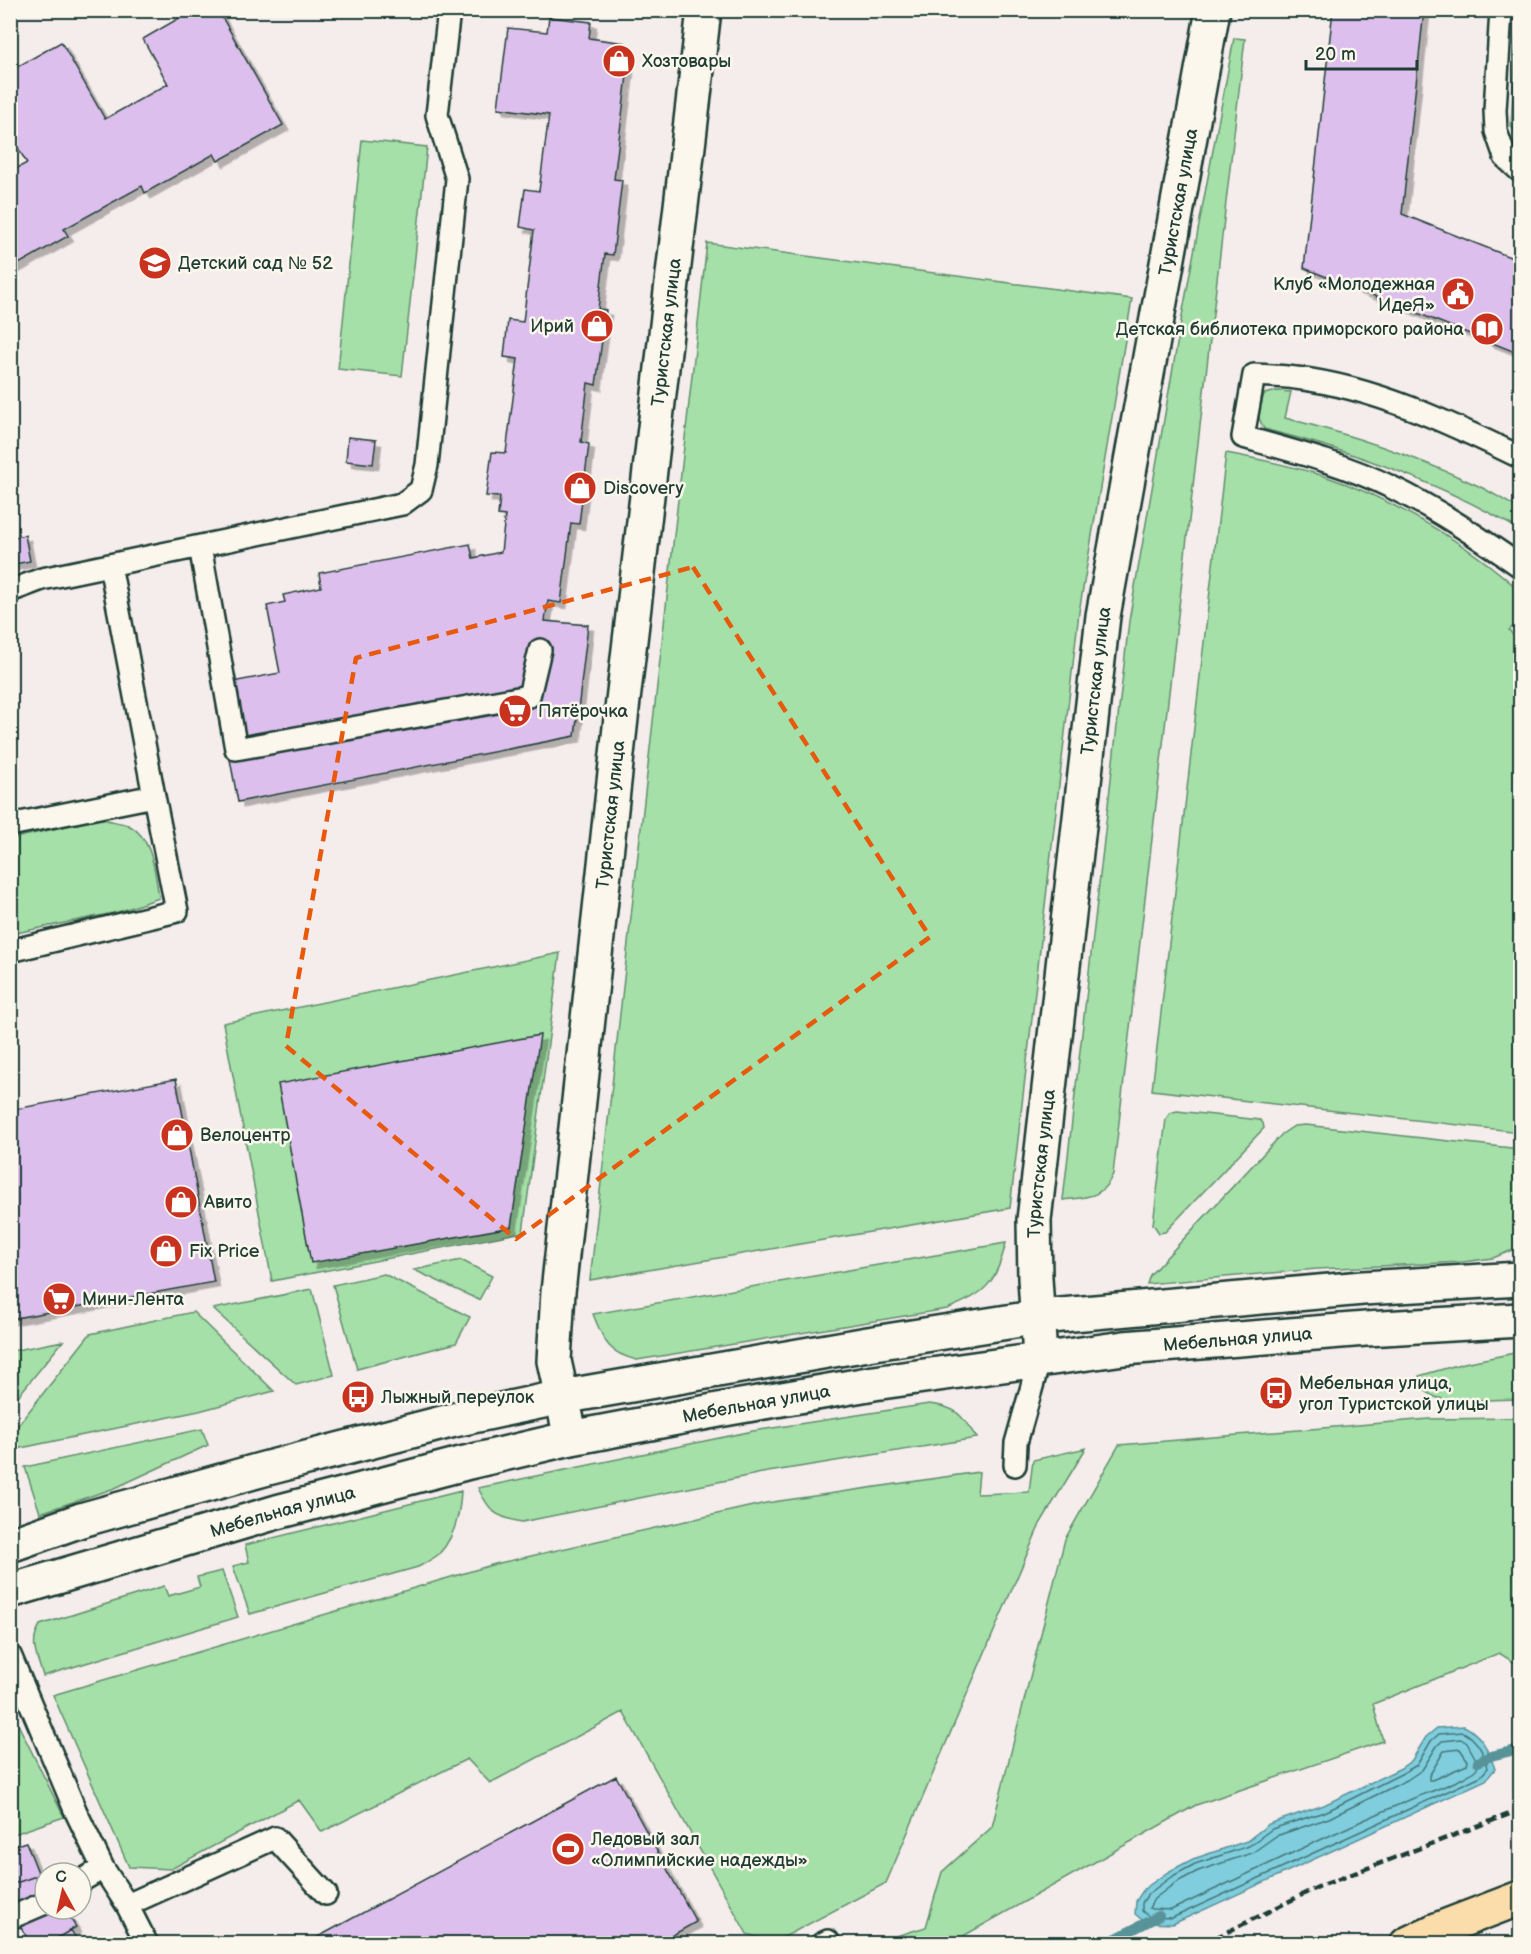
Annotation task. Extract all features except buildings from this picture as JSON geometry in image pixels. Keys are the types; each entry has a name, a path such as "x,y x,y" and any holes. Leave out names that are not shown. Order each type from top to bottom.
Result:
{"main road":[{"path":"1407,1944 1434,1931 1521,1898"}],"street":[{"name":"Туристская улица","path":"571,1438 554,1361 559,1280 622,709 704,10"},
{"name":"Туристская улица","path":"1040,1358 1034,1220 1103,616 1213,10"},
{"path":"10,1545 81,1521 264,1469 454,1420 562,1396 1039,1317 1363,1288 1519,1278"},
{"name":"Мебельная улица","path":"10,1591 277,1512 465,1463 571,1438 862,1385 1040,1358 1124,1348 1521,1320"}],"lane":[{"path":"10,591 42,579 402,504 421,490 427,465 457,179 437,115 449,10"},
{"path":"1501,10 1495,110 1496,131 1505,157 1521,171"},
{"path":"1521,457 1409,407 1361,392 1297,378 1254,375 1243,437 1330,462 1389,486 1453,520 1521,566"},
{"path":"200,546 236,749 529,696 540,650"},
{"path":"10,951 177,911 110,565"},
{"path":"10,825 154,796"},
{"path":"1015,1465 1016,1443 1040,1358"},
{"path":"10,1656 76,1812 103,1868 127,1905 147,1944"},
{"path":"127,1905 275,1839 326,1894"},
{"path":"93,1874 103,1868"},
{"path":"10,1918 33,1908"}],"highlighted area":[{"path":"693,567 930,937 516,1239 286,1046 356,658"}],"green space":[{"path":"1518,11 1520,11 1520,145 1511,125"},
{"path":"1234,38 1245,39 1113,1174 1099,1192 1086,1197 1063,1200 1129,621 1182,316"},
{"path":"362,140 427,147 402,376 338,369"},
{"path":"707,243 1132,299 1079,612 1010,1208 590,1280"},
{"path":"1278,391 1291,392 1285,418 1380,446 1478,486 1520,509 1520,530 1459,497 1396,470 1330,447 1264,429 1258,416 1264,394"},
{"path":"1226,453 1312,472 1376,497 1453,540 1500,573 1520,591 1520,620 1509,630 1520,644 1520,1132 1152,1090"},
{"path":"100,818 128,825 143,838 154,867 159,898 118,912 11,934 11,839"},
{"path":"560,953 523,1232 272,1281 223,1023"},
{"path":"1177,1111 1260,1120 1264,1128 1165,1232 1159,1233 1153,1224 1166,1119 1170,1113"},
{"path":"1306,1125 1520,1149 1520,1247 1493,1258 1463,1262 1317,1269 1147,1284 1150,1275 1282,1134 1294,1126"},
{"path":"1006,1243 998,1268 987,1285 972,1298 947,1309 637,1360 619,1354 608,1344 593,1314"},
{"path":"461,1260 492,1276 479,1300 414,1270"},
{"path":"384,1274 470,1317 456,1343 357,1369 333,1285"},
{"path":"312,1289 334,1375 296,1385 213,1309"},
{"path":"193,1312 274,1391 199,1411 11,1450 11,1434 90,1334"},
{"path":"63,1341 11,1405 11,1351"},
{"path":"1520,1352 1520,1399 1442,1399 1426,1391 1419,1376 1464,1363"},
{"path":"929,1404 953,1410 967,1423 977,1438 762,1473 522,1522 505,1518 494,1512 478,1488 753,1431"},
{"path":"1520,1418 1520,1666 1499,1653 1373,1704 1383,1741 1196,1805 951,1943 900,1943 896,1936 926,1927 942,1872 992,1827 1065,1539 1119,1445 1429,1419"},
{"path":"202,1429 208,1445 115,1488 40,1513 25,1467"},
{"path":"1086,1448 1040,1524 886,1883 773,1943 747,1934 623,1712 490,1783 467,1759 322,1832 299,1800 171,1869 129,1867 53,1695 495,1564 766,1503 979,1472 977,1494 1029,1492 1033,1460"},
{"path":"461,1491 458,1516 453,1532 439,1554 429,1561 418,1567 250,1614 233,1566 249,1562 245,1545"},
{"path":"222,1571 238,1617 43,1676 35,1644 40,1625 164,1586 168,1596 200,1587 197,1577"},
{"path":"11,1710 64,1817 10,1835"}],"water":[{"path":"1464,1726 1476,1734 1490,1756 1495,1769 1486,1780 1173,1924 1146,1923 1135,1914 1136,1901 1144,1889 1168,1872 1193,1859 1247,1841 1269,1824 1324,1805 1401,1768 1412,1760 1426,1737 1437,1728"}],"waterway":[{"path":"1478,1762 1491,1756 1520,1749"},
{"path":"1105,1944 1159,1916"}],"railway":[{"path":"1203,1944 1318,1887 1520,1810"}],"place":[{"name":"Хозтовары","path":"619,61"},
{"name":"Детский сад № 52","path":"155,263"},
{"name":"Клуб «Молодежная ИдеЯ»","path":"1458,294"},
{"name":"Ирий","path":"597,326"},
{"name":"Детская библиотека приморского района","path":"1487,329"},
{"name":"Discovery","path":"580,488"},
{"name":"Пятёрочка","path":"515,711"},
{"name":"Велоцентр","path":"177,1135"},
{"name":"Авито","path":"181,1202"},
{"name":"Fix Price","path":"166,1251"},
{"name":"Мини-Лента","path":"59,1299"},
{"name":"Мебельная улица, угол Туристской улицы","path":"1276,1393"},
{"name":"Лыжный переулок","path":"358,1397"},
{"name":"Ледовый зал «Олимпийские надежды»","path":"568,1849"}]}
